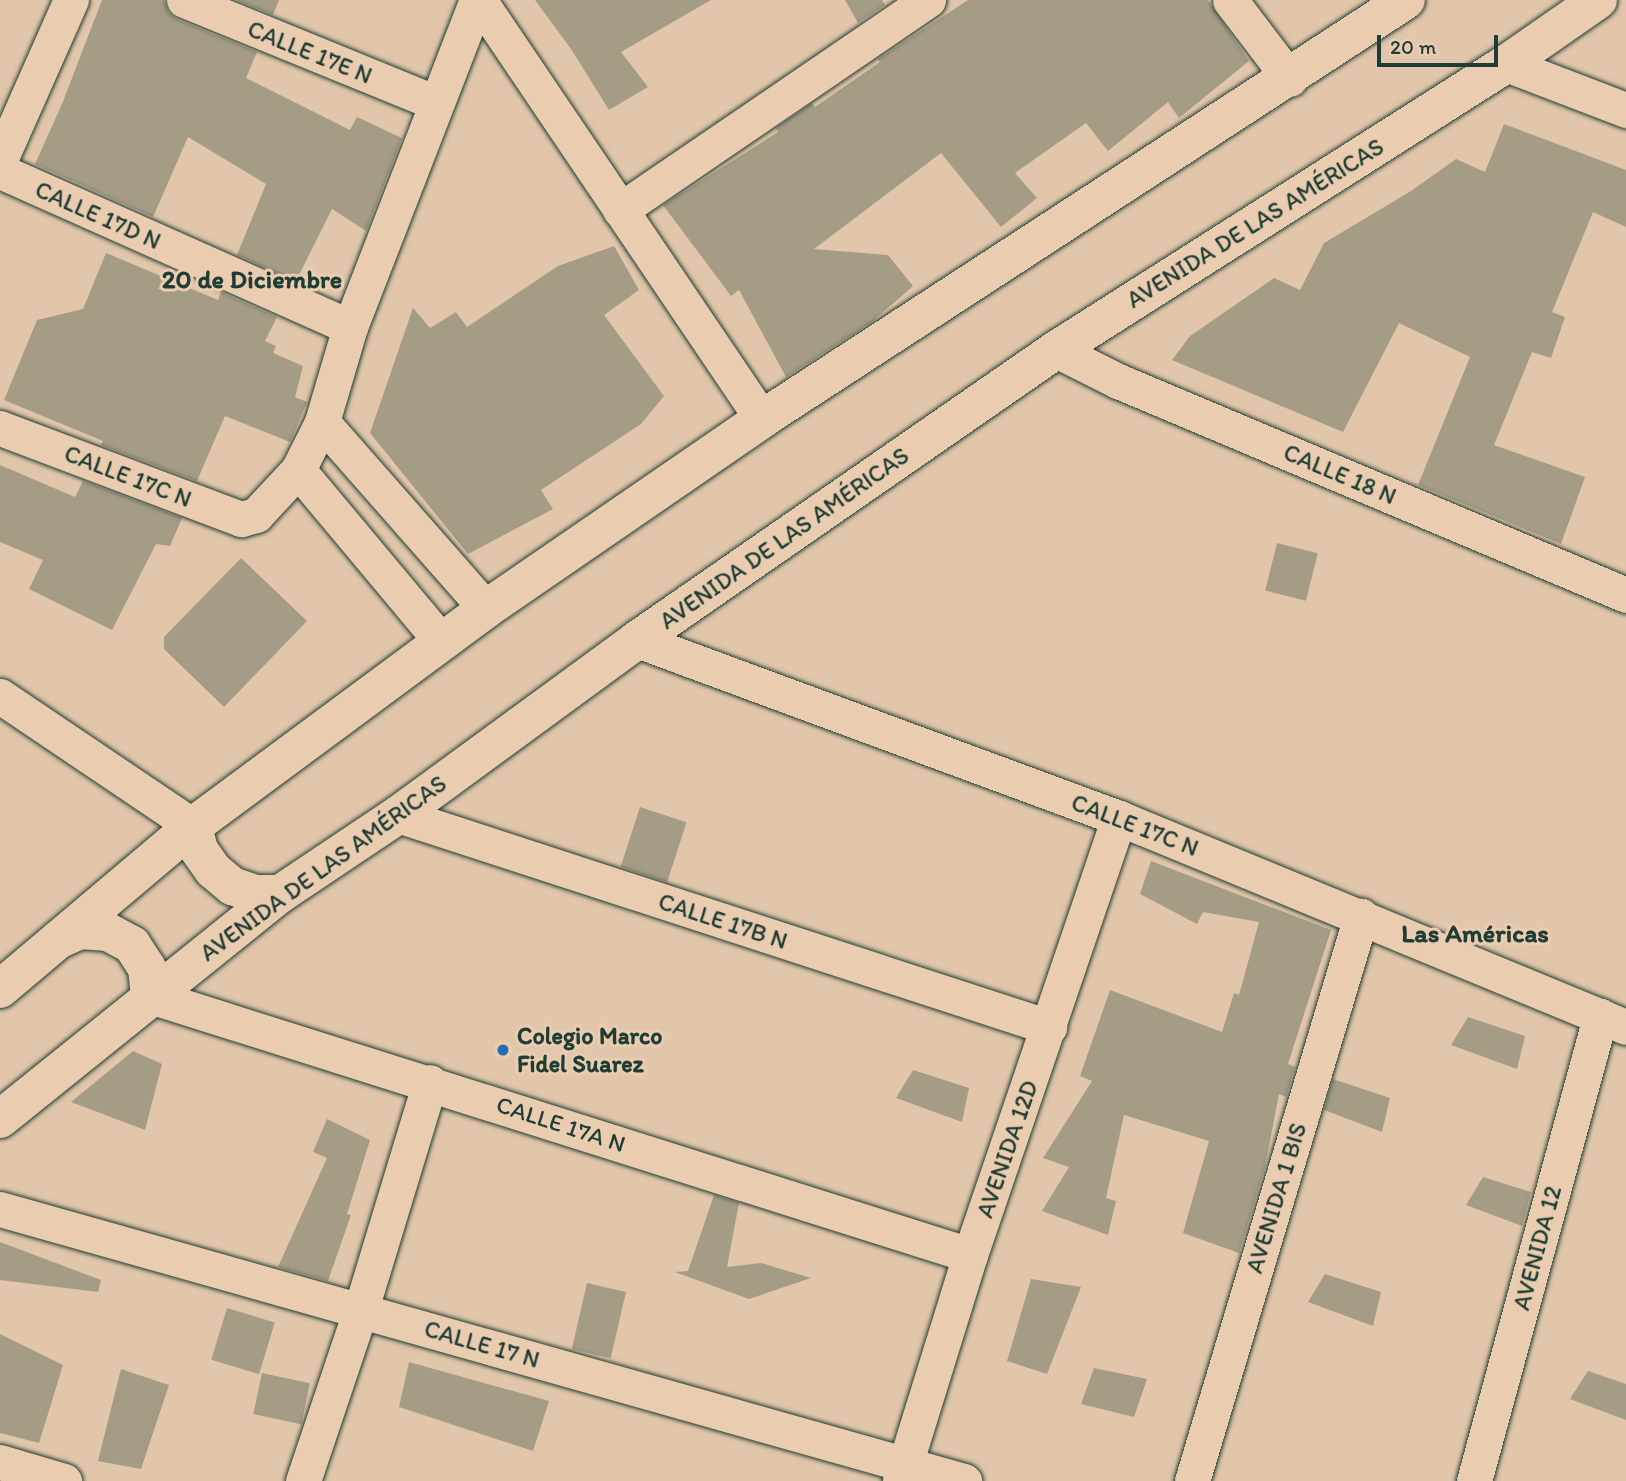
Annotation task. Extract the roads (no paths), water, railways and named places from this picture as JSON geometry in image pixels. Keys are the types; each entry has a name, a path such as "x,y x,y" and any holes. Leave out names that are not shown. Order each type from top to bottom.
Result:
{"main road":[{"path":"0,989 193,826 486,609 762,419 1290,79 1406,0"},
{"name":"AVENIDA DE LAS AMÉRICAS","path":"0,1119 280,894 398,815 637,640 1056,350 1506,64 1598,0"},
{"path":"193,826 199,850 213,870 232,886 255,894 280,894"},
{"path":"55,942 80,930 108,932 132,945 147,968 150,996"}],"street":[{"path":"0,160 71,0"},
{"name":"CALLE 17E N","path":"184,0 436,103"},
{"path":"441,641 298,470 321,422 350,327 478,0"},
{"path":"478,0 762,419"},
{"path":"620,210 928,0"},
{"path":"1230,0 1290,79"},
{"path":"1506,64 1626,110"},
{"name":"CALLE 17D N","path":"0,171 350,327"},
{"name":"CALLE 18 N","path":"1056,350 1118,381 1626,595"},
{"path":"321,422 486,609"},
{"name":"CALLE 17C N","path":"0,428 241,519 257,515 298,470"},
{"name":"CALLE 17C N","path":"637,640 1119,818 1613,1021"},
{"path":"0,696 193,826"},
{"name":"CALLE 17B N","path":"398,815 1049,1027"},
{"name":"AVENIDA 12D","path":"902,1474 970,1255 1119,818"},
{"name":"AVENIDA 1 BIS","path":"1192,1481 1361,916"},
{"name":"CALLE 17A N","path":"150,996 430,1082 970,1255"},
{"name":"AVENIDA 12","path":"1474,1481 1613,1021"},
{"path":"303,1481 361,1309 430,1082"},
{"name":"CALLE 17 N","path":"0,1209 361,1309 902,1474 964,1481"},
{"path":"0,1462 64,1481"}],"place":[{"name":"Colegio Marco Fidel Suarez","path":"503,1050"}],"district":[{"name":"20 de Diciembre","path":"252,280"},
{"name":"Las Américas","path":"1475,934"}]}
